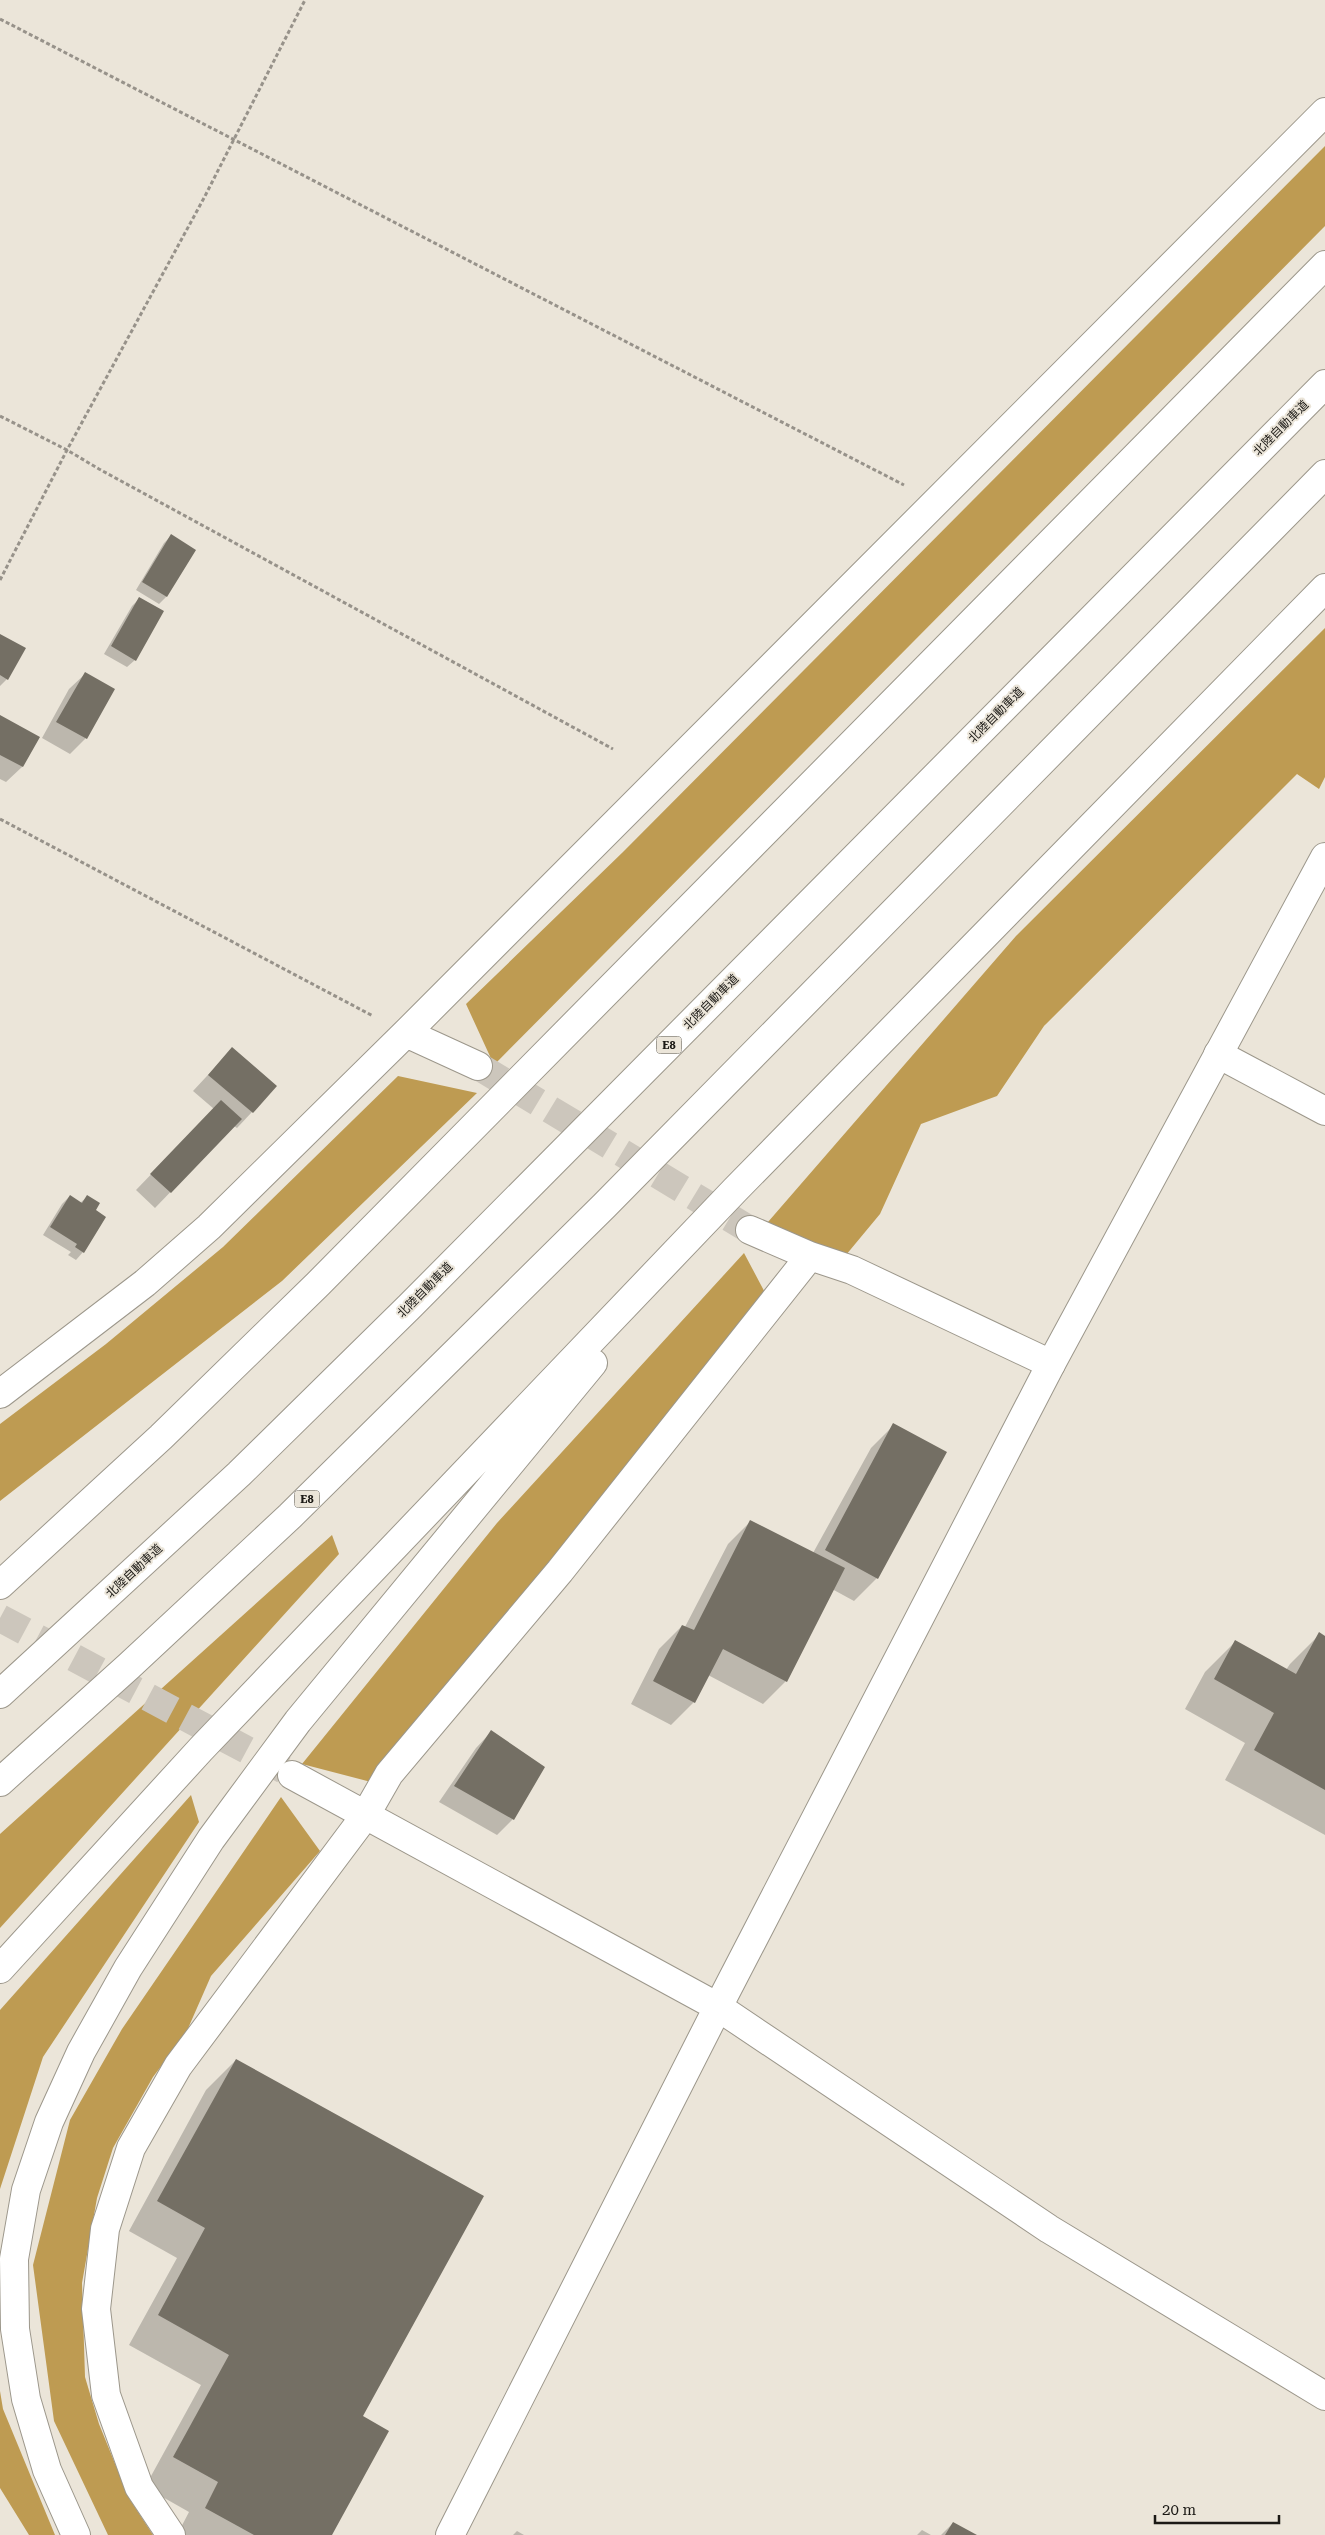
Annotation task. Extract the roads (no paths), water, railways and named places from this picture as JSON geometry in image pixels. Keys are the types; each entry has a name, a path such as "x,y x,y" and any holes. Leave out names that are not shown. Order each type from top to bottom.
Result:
{"main road":[{"path":"0,1394 145,1283 209,1227 406,1033 1325,112"},
{"path":"0,1585 161,1437 325,1277 1325,265"},
{"name":"北陸自動車道","path":"0,1694 239,1474 402,1313 1325,384"},
{"name":"E8","path":"0,1782 136,1660 290,1516 611,1199 1325,474"},
{"path":"0,1969 201,1749 735,1190 1325,588"},
{"path":"450,2535 718,2007 1051,1364 1325,857"},
{"path":"406,1033 478,1066"},
{"path":"1218,1054 1325,1111"},
{"path":"76,2535 47,2470 26,2399 15,2329 14,2259 29,2182 49,2122 81,2052 128,1968 211,1839 298,1721 735,1190"},
{"path":"750,1230 810,1256 852,1270 1051,1364"},
{"path":"171,2535 139,2487 106,2395 96,2309 105,2229 131,2148 178,2066 365,1816 389,1774 560,1571 810,1256"},
{"path":"0,1565 161,1437"},
{"path":"292,1775 718,2007 1049,2229 1325,2396"}],"tunnel":[{"path":"478,1066 750,1230"},
{"path":"0,1618 290,1773"}]}
